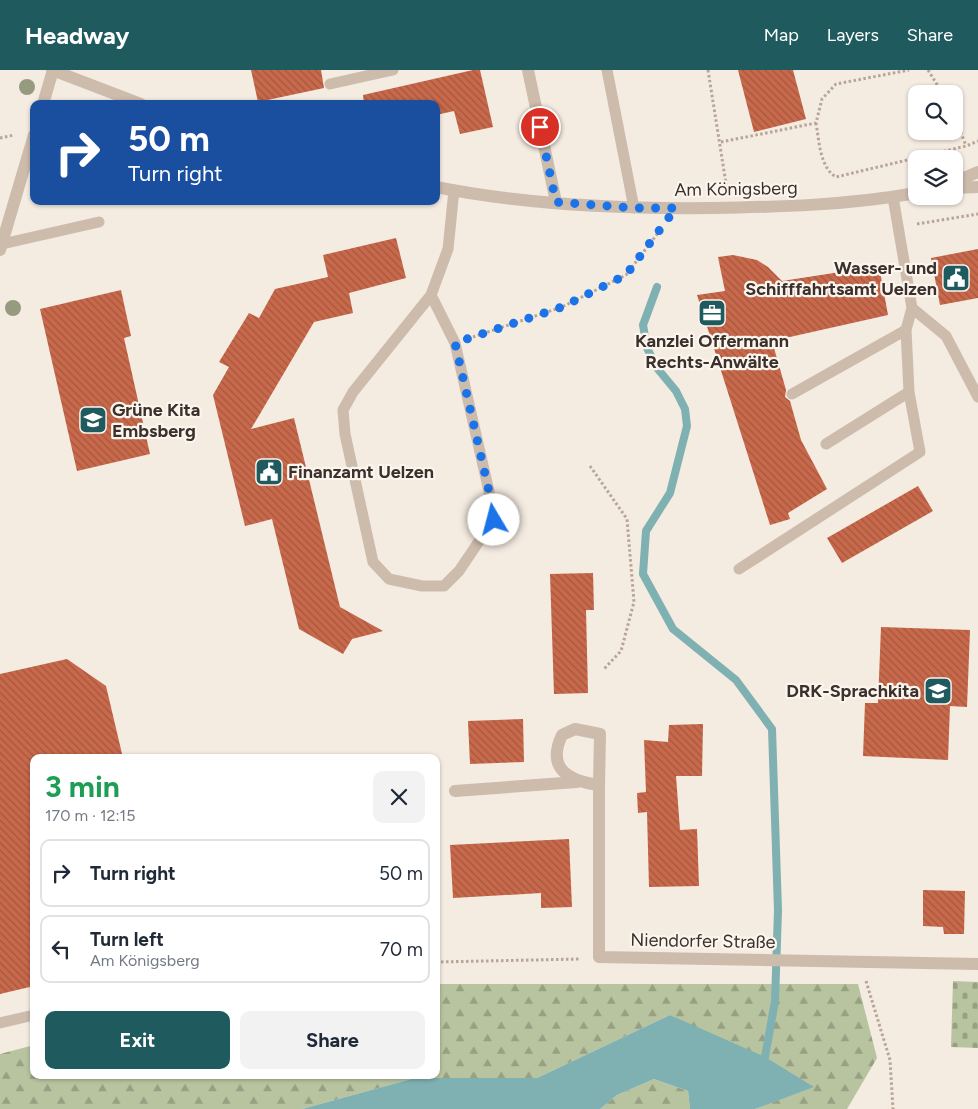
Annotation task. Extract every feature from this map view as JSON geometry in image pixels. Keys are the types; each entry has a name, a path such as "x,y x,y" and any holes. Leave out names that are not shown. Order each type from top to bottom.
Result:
{"street":[{"path":"44,100 53,70 131,100"},
{"path":"528,70 556,202"},
{"path":"1,247 30,149"},
{"path":"963,178 978,172"},
{"name":"Am Königsberg","path":"440,187 556,202 634,208 789,207 908,194"},
{"path":"963,188 978,187"},
{"path":"577,782 560,768 555,749 562,735 575,729 600,734 599,956"},
{"path":"454,791 577,782 599,785"},
{"name":"Niendorfer Straße","path":"599,956 978,964"}],"lane":[{"path":"330,84 393,70"},
{"path":"606,70 634,208"},
{"path":"431,295 455,343 494,520 459,571 444,586 422,586 390,579 373,562 345,434 343,410 353,392 431,295 448,249 454,190"},
{"path":"738,569 920,452 910,392 906,330 912,308 893,197"},
{"path":"1,247 100,222"},
{"path":"912,308 946,336 978,397"},
{"path":"792,394 906,330"},
{"path":"826,444 910,392"},
{"path":"0,1023 30,1016"}],"path":[{"path":"708,70 730,208"},
{"path":"909,70 836,84 822,99 816,123 823,160 829,173 836,177 966,146 978,141"},
{"path":"928,70 937,85"},
{"path":"720,142 816,123"},
{"path":"963,138 966,146"},
{"path":"455,343 562,307 626,275 676,208"},
{"path":"898,228 978,214"},
{"path":"590,466 627,519 634,602 622,651 604,669"},
{"path":"440,962 564,961 599,956"},
{"path":"861,961 890,1060 893,1109"}],"green space":[{"path":"953,981 978,982 978,1048 951,1047"},
{"path":"440,984 858,984 877,1058 847,1109 755,1109 813,1087 670,1015 537,1078 440,1078"},
{"path":"30,1046 30,1079 411,1079 302,1109 0,1109 0,1054"},
{"path":"654,1079 688,1091 690,1109 600,1109 617,1095"}],"water":[{"path":"670,1015 765,1057 814,1087 755,1109 690,1109 688,1091 654,1079 617,1095 600,1109 302,1109 411,1079 537,1078"}],"building":[{"path":"251,70 321,70 324,88 267,100 258,100"},
{"path":"480,70 493,127 460,134 454,111 440,114 440,100 364,100 363,95"},
{"path":"738,70 793,70 806,119 754,132"},
{"name":"Finanzamt Uelzen","path":"396,238 406,278 349,293 353,313 314,322 251,429 294,418 340,607 383,631 352,639 343,654 299,629 272,519 245,526 213,395 229,367 219,362 249,313 259,318 275,289 328,277 323,255"},
{"name":"Wasser- und Schifffahrtsamt Uelzen","path":"978,249 978,298 940,305 931,258"},
{"path":"733,255 757,260 768,267 782,281 879,266 888,315 772,341 786,390 785,397 790,401 801,440 827,489 788,513 790,519 770,525 697,295 725,291 718,257"},
{"name":"Grüne Kita Embsberg","path":"121,290 131,336 124,338 150,454 77,471 40,309"},
{"path":"918,486 933,511 842,563 827,538"},
{"path":"593,573 594,610 586,610 588,693 554,694 550,574"},
{"name":"DRK-Sprachkita","path":"881,627 970,630 967,707 950,706 948,760 863,756 865,703 878,703"},
{"path":"67,659 106,686 122,754 30,754 30,987 0,994 0,674"},
{"path":"523,719 524,762 470,764 468,721"},
{"path":"703,724 702,776 676,776 680,830 697,829 699,886 649,887 647,812 638,813 637,793 646,792 644,740 668,742 669,725"},
{"path":"569,839 572,907 541,908 541,893 453,898 450,845"},
{"path":"923,890 965,891 964,934 944,934 943,927 923,926"}],"waterway":[{"path":"657,287 643,325 647,348 657,368 676,391 685,409 687,426 670,493 646,531 643,574 673,629 736,680 772,729 778,910 775,1001 765,1057 759,1065"}],"place":[{"name":"Wasser- und Schifffahrtsamt Uelzen","path":"956,278"},
{"name":"Kanzlei Offermann Rechts-Anwälte","path":"712,313"},
{"name":"Grüne Kita Embsberg","path":"93,420"},
{"name":"Finanzamt Uelzen","path":"269,472"},
{"name":"DRK-Sprachkita","path":"938,691"}],"route":[{"path":"494,520 455,343 562,307 626,275 676,208 634,208 556,202 540,127"}]}
